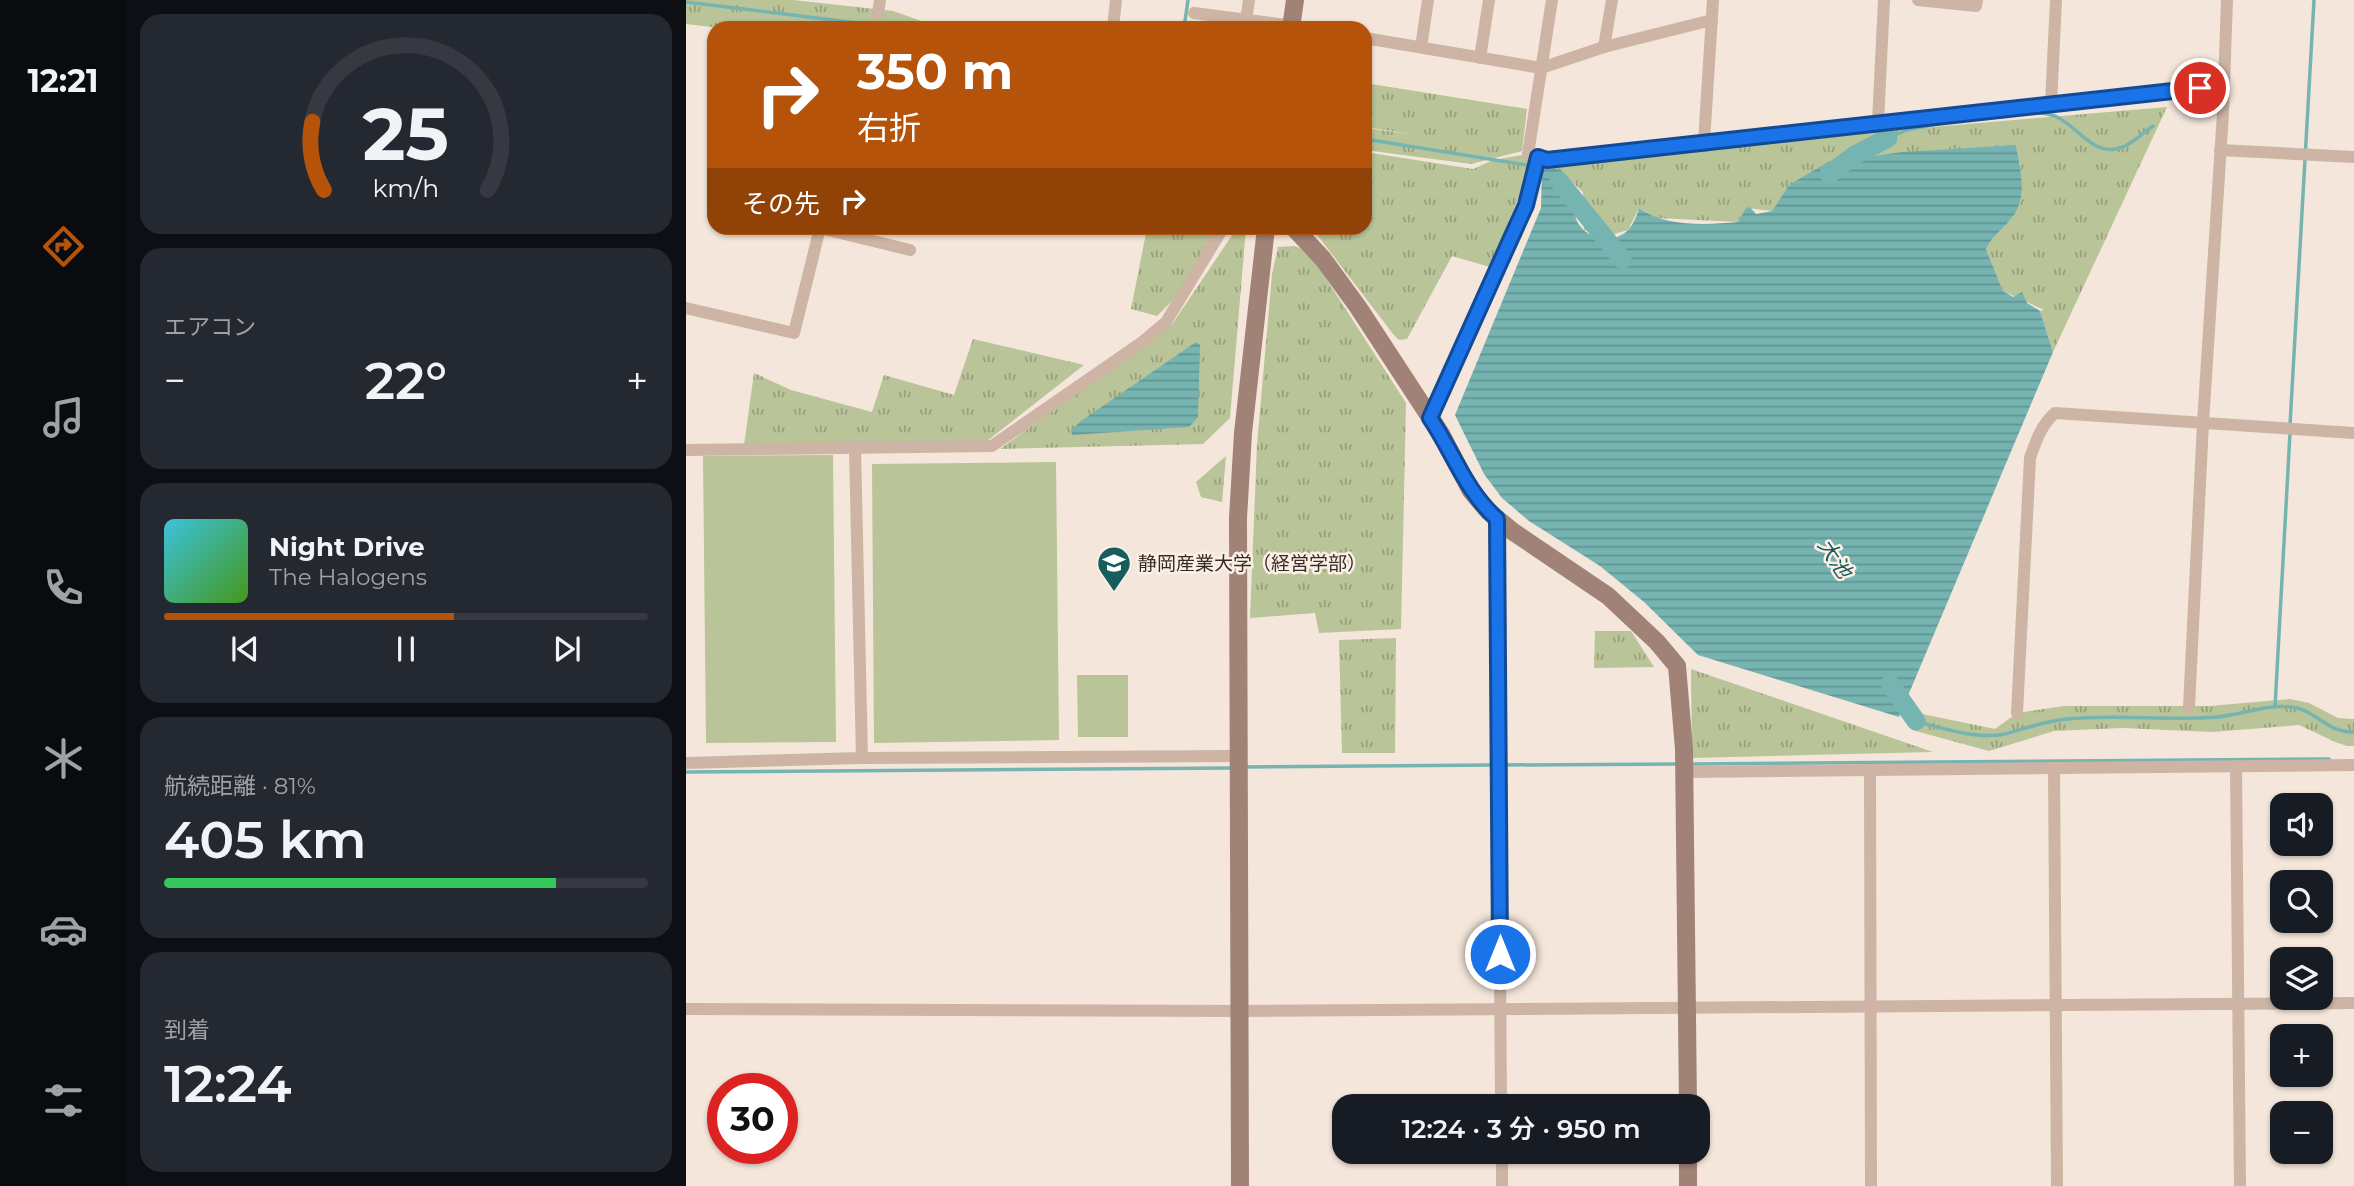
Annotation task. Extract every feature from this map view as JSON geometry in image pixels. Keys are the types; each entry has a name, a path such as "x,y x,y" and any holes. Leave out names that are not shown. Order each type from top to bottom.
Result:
{"street":[{"path":"878,14 880,0"},
{"path":"1114,21 1116,0"},
{"path":"1246,19 1249,0"},
{"path":"1295,0 1297,21"},
{"path":"1421,47 1429,0"},
{"path":"1480,58 1489,0"},
{"path":"1552,0 1528,154 1547,160 2224,85"},
{"path":"1604,47 1612,0"},
{"path":"1704,142 1713,0"},
{"path":"1878,122 1884,0"},
{"path":"1918,0 1976,6 1976,0"},
{"path":"2051,103 2056,0"},
{"path":"2189,707 2227,0"},
{"path":"1194,13 1259,21"},
{"path":"1372,39 1541,68 1604,47 1712,20"},
{"path":"2220,150 2354,157"},
{"path":"1430,418 1526,205 1538,157"},
{"path":"686,308 794,333 818,235"},
{"path":"849,235 910,250"},
{"path":"686,450 992,446 1141,343 1166,322 1219,235"},
{"path":"1240,1186 1238,518 1243,433 1265,235"},
{"path":"1301,235 1323,259 1351,297 1441,434 1471,491 1497,519 1536,549 1608,596 1657,642 1677,666 1685,772 1688,1094"},
{"path":"2017,713 2030,458 2047,420 2056,413 2354,433"},
{"path":"855,449 862,758"},
{"path":"1497,519 1501,1094"},
{"path":"686,763 862,758 1238,756"},
{"path":"1685,772 2354,765"},
{"path":"2236,766 2240,1186"},
{"path":"2054,768 2057,1186"},
{"path":"1870,770 1871,1186"},
{"path":"686,1009 1240,1011 2354,1003"},
{"path":"1502,1164 1502,1186"},
{"path":"1688,1164 1689,1186"}],"green space":[{"path":"686,0 793,0 893,11 921,21 707,21 707,26 686,24"},
{"path":"1372,84 1527,109 1522,151 1471,164 1372,151 1372,129 1417,135 1372,128"},
{"path":"2167,107 2053,352 2040,311 2044,310 2003,291 1986,249 2014,215 2021,198 2022,180 2016,145 1789,185 1772,211 1747,208 1738,222 1657,218 1639,208 1628,230 1604,237 1584,230 1583,192 1547,160"},
{"path":"1372,153 1473,169 1493,160 1533,155 1527,177 1490,267 1452,256 1407,339 1399,340 1317,235 1372,235"},
{"path":"1146,235 1220,235 1172,301 1157,316 1131,309"},
{"path":"1232,235 1245,235 1230,418 1203,444 1000,449 1173,323"},
{"path":"1295,246 1309,252 1406,403 1401,629 1319,633 1315,613 1250,618 1257,445 1272,274 1278,247"},
{"path":"973,339 1084,365 987,441 744,445 754,373 791,390 872,412 884,375 954,395"},
{"path":"833,455 836,742 706,743 703,456"},
{"path":"1226,456 1222,502 1201,497 1196,482"},
{"path":"1056,462 1059,740 874,743 872,464"},
{"path":"1595,631 1631,631 1654,667 1594,668"},
{"path":"1396,638 1395,753 1342,753 1339,640"},
{"path":"1691,669 1933,752 1692,758"},
{"path":"1077,675 1128,675 1128,737 1078,737"},
{"path":"2290,699 2309,703 2338,718 2354,719 2354,746 2333,741 2299,725 2212,732 2123,728 2054,731 1989,751 1912,730 1922,714 1995,729 2017,713 2064,706 2209,706"}],"water":[{"path":"2016,145 2022,181 2021,198 2014,215 1986,249 2003,291 2013,297 2022,292 2027,303 2040,311 2053,352 1899,717 1698,655 1644,602 1600,566 1529,521 1502,498 1484,474 1455,415 1541,208 1542,164 1561,170 1576,188 1575,213 1580,226 1591,235 1611,238 1624,234 1629,229 1639,208 1661,219 1699,224 1738,222 1746,208 1750,207 1756,214 1772,211 1789,185 1828,162 1903,152"},
{"path":"1196,342 1200,345 1198,417 1189,427 1072,435 1071,430 1081,421"}],"waterway":[{"path":"1185,21 1188,0"},
{"path":"2290,425 2314,0"},
{"path":"686,2 841,21"},
{"path":"2030,112 2057,117 2089,141 2105,149 2125,146 2153,126"},
{"path":"1888,138 1907,130 1956,120"},
{"name":"大池","path":"1829,174 1855,155 1888,138"},
{"path":"1372,140 1532,166"},
{"name":"大池","path":"1559,181 1622,259"},
{"path":"2275,707 2290,433"},
{"name":"大池","path":"1890,684 1916,721"},
{"path":"1916,721 1960,732 1994,735 2067,719 2217,717 2282,706 2300,709 2337,729 2354,732"},
{"path":"1691,764 2329,759"},
{"path":"1502,765 1680,764"},
{"path":"1243,767 1494,765"},
{"path":"686,772 1232,768"}],"place":[{"name":"静岡産業大学（経営学部）","path":"1114,593"}],"route":[{"path":"1500,954 1497,519 1471,491 1430,418 1526,205 1538,157 1547,160 1871,122 2200,88"}]}
